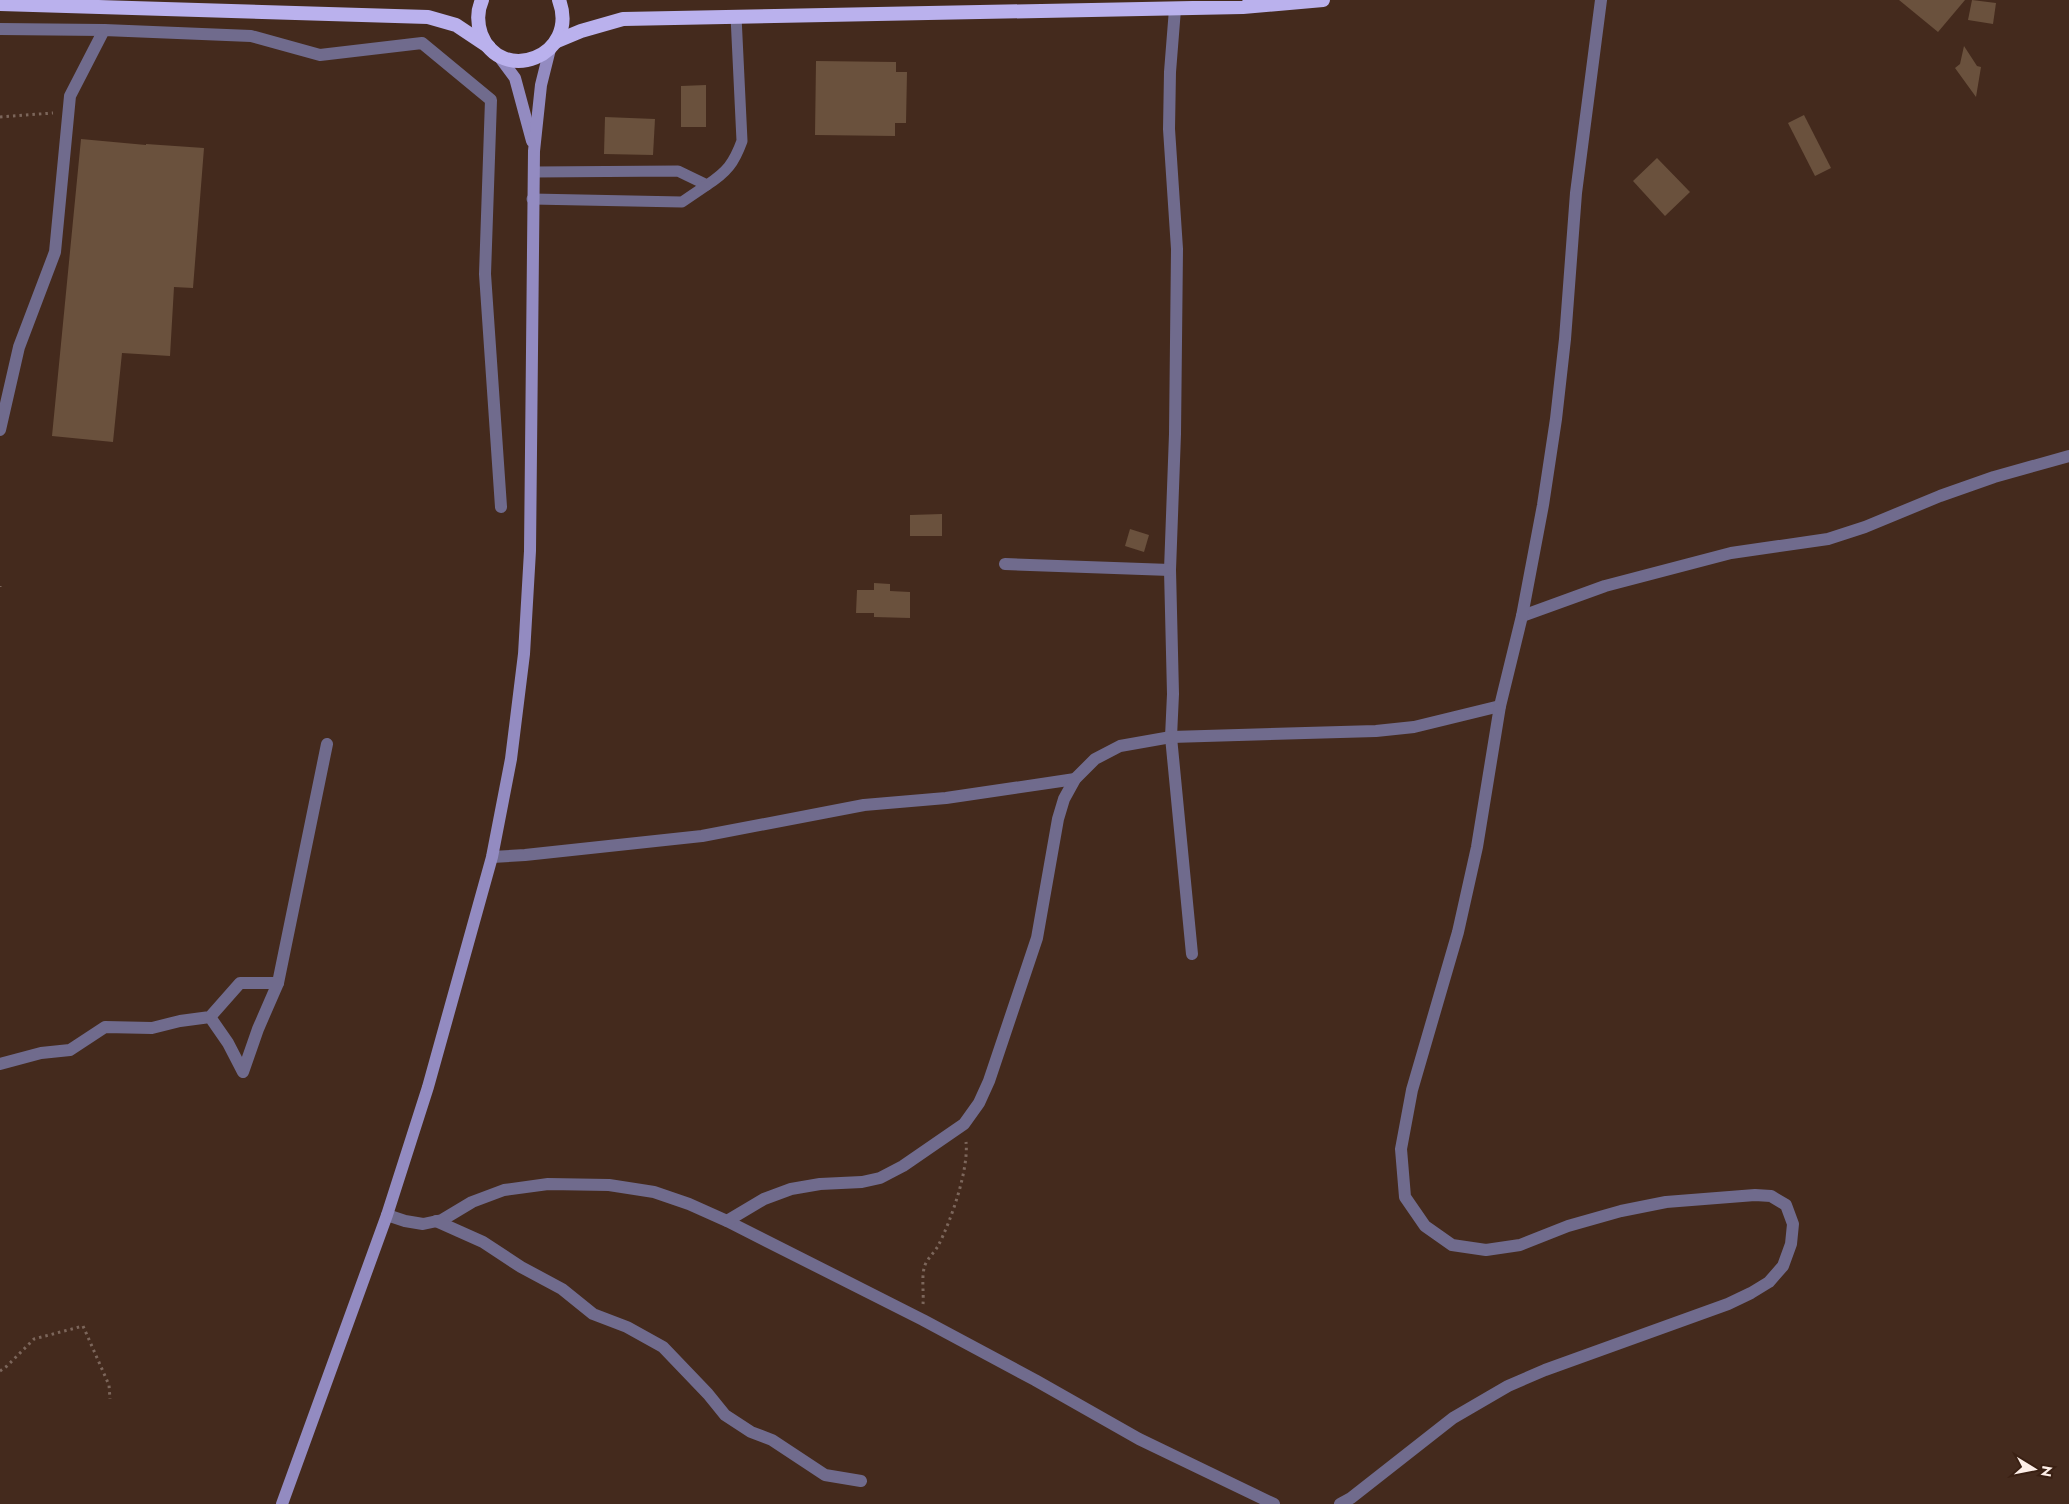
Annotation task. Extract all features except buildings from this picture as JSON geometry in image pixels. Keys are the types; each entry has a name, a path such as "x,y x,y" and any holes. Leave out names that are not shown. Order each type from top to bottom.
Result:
{"highway":[{"path":"482,0 478,17 479,28 483,38 494,51"},
{"path":"553,45 562,30 563,19 559,0"},
{"path":"0,4 428,17 456,25 494,51 520,61 536,58 553,45 580,31 624,19 1175,9 1243,7 1323,0"}],"main road":[{"path":"282,1504 386,1215 428,1087 492,857 511,759 524,654 528,579 532,406 532,199 535,172 534,151 541,85 553,45"},
{"path":"494,51 515,78 534,151"}],"street":[{"path":"1340,1504 1351,1498 1453,1418 1508,1386 1545,1370 1728,1304 1751,1293 1769,1282 1783,1266 1792,1244 1793,1224 1786,1205 1772,1196 1755,1195 1666,1202 1568,1226 1520,1245 1486,1250 1452,1245 1424,1226 1405,1197 1401,1149 1412,1090 1458,932 1477,847 1500,706 1522,616 1543,505 1556,419 1565,339 1576,193 1601,0"},
{"path":"1175,9 1170,72 1169,129 1177,249 1175,434 1170,570 1173,694 1171,737 1192,954"},
{"path":"0,29 104,30 251,36 320,55 422,43 491,100 485,274 501,508"},
{"path":"0,430 19,347 55,252 70,96 104,30"},
{"path":"1522,616 1605,586 1731,553 1828,539 1865,527 1940,496 1985,480 2069,456"},
{"path":"1005,564 1170,570"},
{"path":"727,1221 764,1200 791,1189 820,1184 862,1182 880,1178 903,1166 964,1124 979,1103 989,1081 1026,974 1037,938 1058,818 1064,799 1075,779 1095,759 1120,746 1171,737 1376,731 1414,727 1500,706"},
{"path":"210,1017 228,1043 243,1072 258,1029 278,982 327,744"},
{"path":"492,857 702,836 864,805 946,798 1075,779"},
{"path":"0,1064 41,1053 70,1050 105,1027 152,1028 180,1021 210,1017 240,983 278,982"},
{"path":"386,1215 423,1224 442,1220 472,1202 504,1190 548,1184 609,1184 654,1192 689,1204 727,1221 923,1320 1131,1434 1272,1504"},
{"path":"436,1221 460,1234 483,1242 521,1267 562,1289 593,1314 627,1327 663,1347 708,1394 725,1415 751,1432 772,1440 825,1475 861,1481"}],"lane":[{"path":"532,199 682,202 725,172 736,157 742,141 736,16"},
{"path":"535,172 678,171 707,185"}],"path":[{"path":"0,117 68,112"},
{"path":"923,1320 925,1266 938,1246 952,1215 967,1151 964,1124"},
{"path":"0,1371 8,1366 34,1339 83,1326 109,1385 110,1399"}]}
